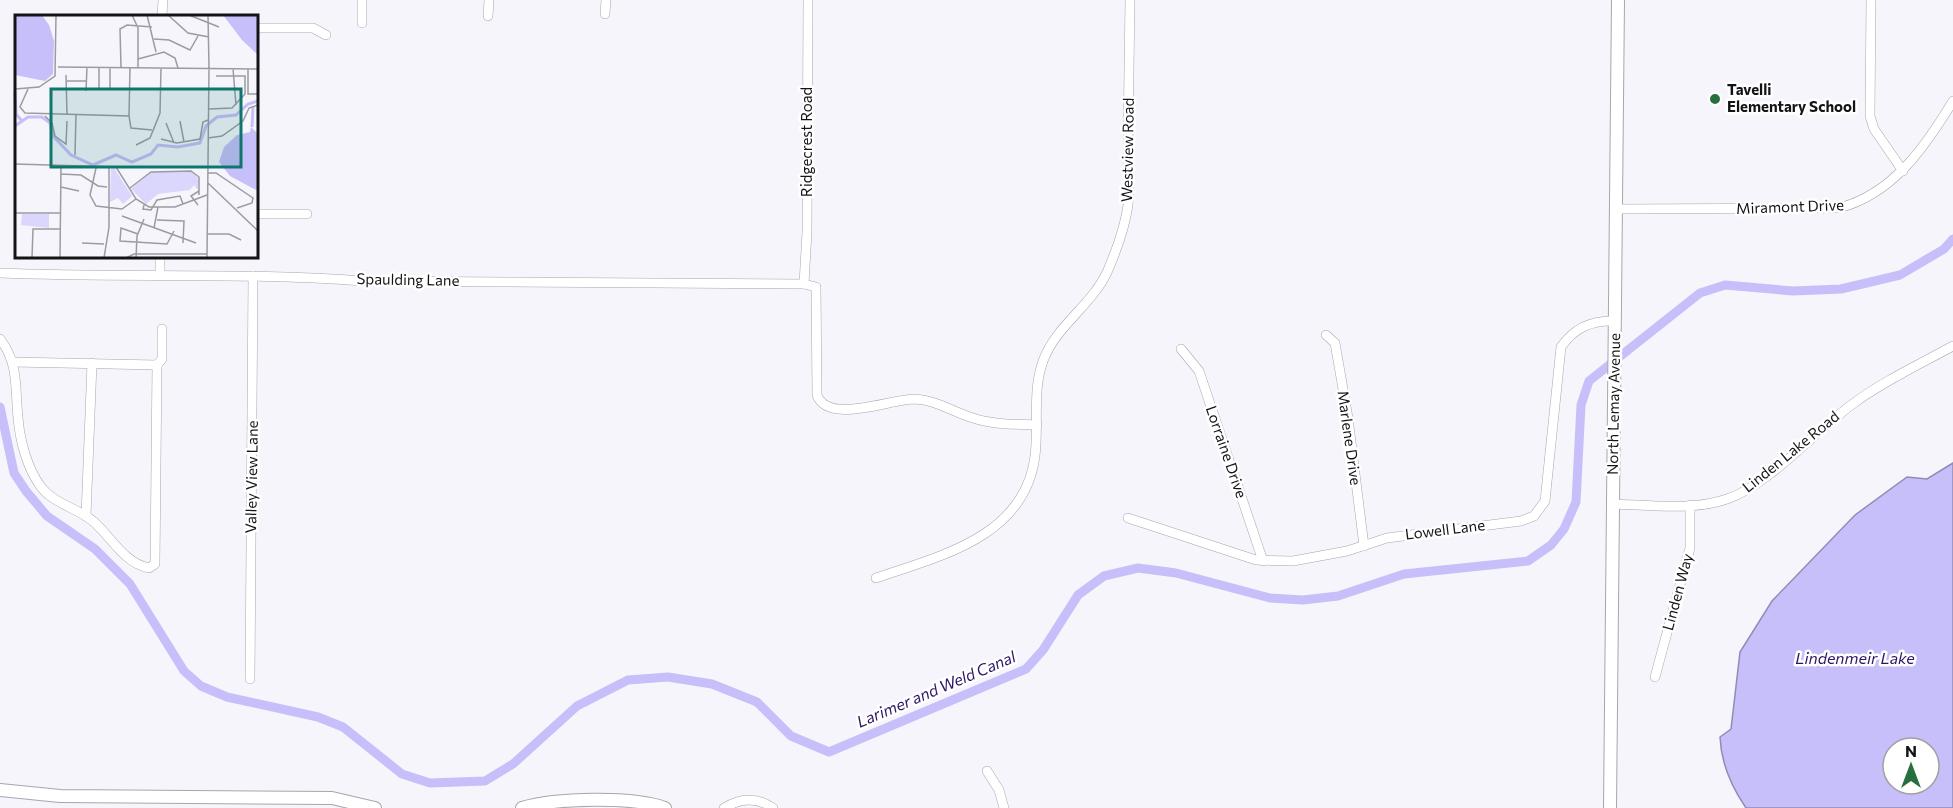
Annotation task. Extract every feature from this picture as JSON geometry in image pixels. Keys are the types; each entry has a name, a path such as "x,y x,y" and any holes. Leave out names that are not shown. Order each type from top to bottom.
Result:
{"main road":[{"name":"North Lemay Avenue","path":"1610,808 1618,0"},
{"path":"0,790 106,802 332,798 375,808"},
{"path":"522,808 547,802 601,805 641,802 665,808"}],"street":[{"path":"162,15 163,0"},
{"path":"362,0 362,23"},
{"path":"488,16 489,0"},
{"path":"605,14 606,0"},
{"name":"Ridgecrest Road","path":"804,284 807,221 808,0"},
{"name":"Westview Road","path":"876,578 960,549 993,530 1013,509 1030,478 1035,459 1039,375 1043,360 1053,339 1098,288 1107,272 1117,247 1128,204 1130,0"},
{"path":"1871,0 1870,116 1874,129 1903,171"},
{"path":"258,28 313,28 326,35"},
{"name":"Miramont Drive","path":"1616,209 1839,208 1860,202 1882,191 1903,171 1953,101"},
{"path":"258,214 307,214"},
{"path":"160,258 160,276"},
{"path":"0,265 0,273"},
{"name":"Spaulding Lane","path":"0,273 109,277 253,276 362,281 804,284 816,287 817,394 823,406 828,409 863,408 891,401 915,399 932,402 985,421 1037,425"},
{"name":"Valley View Lane","path":"250,678 253,276"},
{"name":"Lowell Lane","path":"1128,518 1263,561 1293,561 1364,546 1387,538 1521,521 1534,516 1545,501 1561,347 1569,336 1584,326 1615,321"},
{"path":"0,339 13,362 21,438 33,472 48,494 86,516 136,564 153,567 157,365 162,359 162,329"},
{"name":"Marlene Drive","path":"1326,335 1335,343 1348,418 1364,546"},
{"name":"Linden Lake Road","path":"1613,504 1690,505 1727,499 1751,487 1856,401 1953,346"},
{"name":"Lorraine Drive","path":"1181,349 1199,371 1263,561"},
{"path":"13,362 157,365"},
{"path":"86,516 92,363"},
{"name":"Linden Way","path":"1655,677 1690,548 1690,505"},
{"path":"987,771 999,790 1004,808"},
{"path":"724,808 738,801 749,800 773,808"}],"water":[{"name":"Lindenmeir Lake","path":"1953,463 1953,808 1746,808 1728,774 1722,756 1720,737 1731,729 1740,652 1772,601 1855,515 1907,477 1927,479"}],"waterway":[{"name":"Larimer and Weld Canal","path":"0,407 14,473 26,491 47,516 95,549 130,584 184,671 201,686 227,697 318,717 343,727 402,774 430,783 485,781 513,764 577,706 628,680 668,677 712,684 757,702 791,736 829,752 1026,669 1043,650 1078,595 1104,576 1138,568 1176,573 1270,598 1303,600 1338,596 1404,574 1528,561 1551,545 1564,529 1576,502 1581,405 1589,381 1700,293 1725,285 1793,291 1841,289 1900,275 1944,249 1953,239"}],"place":[{"name":"Tavelli Elementary School","path":"1715,99"}]}
